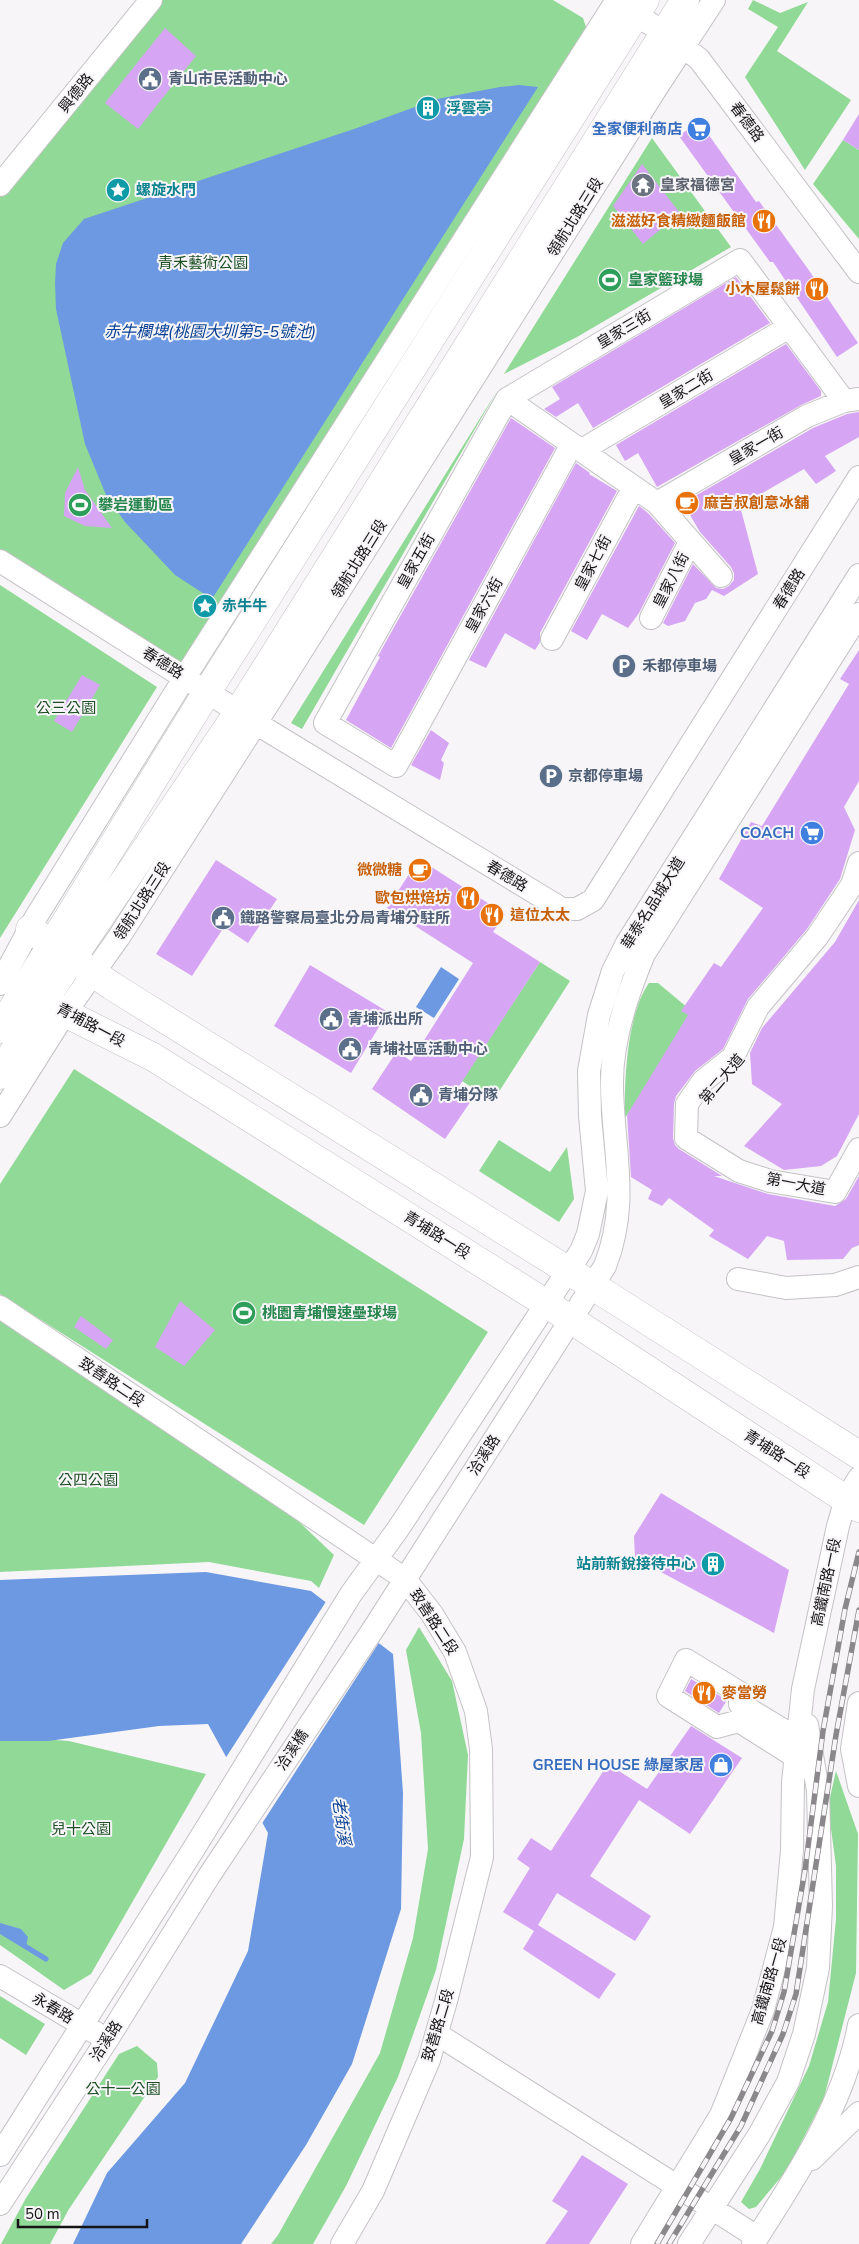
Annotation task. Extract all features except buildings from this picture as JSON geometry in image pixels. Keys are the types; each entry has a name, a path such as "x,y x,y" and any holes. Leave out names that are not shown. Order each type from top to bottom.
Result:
{"main road":[{"name":"領航北路三段","path":"0,1029 28,992 73,958 248,717 674,39 685,0"},
{"name":"領航北路三段","path":"73,958 207,692 624,4"},
{"path":"30,929 859,1455"},
{"name":"領航北路三段","path":"0,1074 28,992"},
{"name":"青埔路一段","path":"28,992 153,1057 571,1320 854,1495"}],"street":[{"name":"興德路","path":"3,180 151,0"},
{"name":"領航北路三段","path":"674,39 714,0"},
{"name":"領航北路三段","path":"0,1116 28,992 30,929 185,677 624,4"},
{"name":"春德路","path":"624,4 699,59 859,272"},
{"name":"皇家三街","path":"507,399 740,260 789,327"},
{"path":"789,327 852,400"},
{"name":"皇家二街","path":"577,447 789,327"},
{"path":"507,399 657,504 721,576"},
{"name":"皇家五街","path":"396,766 324,723 507,399"},
{"name":"皇家一街","path":"657,504 801,419 852,400"},
{"name":"皇家六街","path":"396,766 577,447"},
{"name":"春德路","path":"0,561 207,692 562,909 577,909 593,900 859,477"},
{"name":"皇家七街","path":"552,639 634,487"},
{"name":"皇家八街","path":"652,618 690,542"},
{"name":"華泰名品城大道","path":"568,1270 581,1251 588,1234 597,1191 590,1116 589,1071 599,1015 613,971 627,943 859,575"},
{"name":"華泰名品城大道","path":"593,1286 605,1266 614,1243 619,1207 620,1198 612,1084 618,1034 632,982 644,954 859,614"},
{"name":"第二大道","path":"739,1171 686,1138 687,1104 703,1081 733,1057 758,1007 817,937 852,885 859,862"},
{"name":"第二大道","path":"859,890 826,939 767,1010 741,1061 711,1089 698,1108 696,1133 745,1163 774,1170 832,1178 859,1130"},
{"name":"領航北路三段","path":"28,992 73,958"},
{"name":"第一大道","path":"739,1171 770,1181 835,1192 859,1149"},
{"name":"洽溪路","path":"352,1594 568,1270"},
{"path":"738,1279 786,1288 835,1285 859,1277"},
{"name":"洽溪路","path":"376,1625 593,1286"},
{"name":"致善路二段","path":"0,1307 377,1558 405,1579 432,1614 455,1652 476,1711 481,1749 482,1857 429,2060 373,2191 342,2244"},
{"name":"高鐵南路一段","path":"642,2244 721,2115 763,2010 785,1927 792,1850 797,1748 803,1690 854,1495"},
{"name":"洽溪橋","path":"193,1850 352,1594"},
{"name":"洽溪橋","path":"209,1876 376,1625"},
{"path":"686,1660 740,1692 740,1704 797,1748 738,1720 717,1727 668,1696 686,1660"},
{"name":"高鐵南路一段","path":"689,2244 759,2135 788,2082 804,2034 818,1968 821,1906 818,1791 803,1690"},
{"path":"859,1703 852,1749 859,1786"},
{"name":"洽溪路","path":"0,2155 193,1850"},
{"name":"洽溪路","path":"0,2204 107,2040 209,1876"},
{"name":"永春路","path":"0,1976 107,2040"},
{"path":"437,2034 711,2208 755,2241 797,2174 838,2096 859,2025"},
{"path":"797,2174 859,2113"}],"green space":[{"name":"青禾藝術公園","path":"157,0 553,0 583,18 587,30 181,671 0,557 0,193"},
{"path":"753,0 780,13 808,2 777,51 851,100 805,170 745,77 778,27 748,9"},
{"path":"652,138 731,247 577,337 504,374"},
{"path":"843,140 859,150 859,239 813,184"},
{"path":"497,391 302,729 291,723"},
{"name":"公三公園","path":"0,585 157,687 0,938"},
{"path":"540,962 570,981 493,1101 462,1081"},
{"path":"649,983 658,983 694,1013 625,1118 626,1067 631,1029 642,996"},
{"name":"桃園青埔慢速壘球場","path":"74,1069 488,1332 364,1525 0,1294 0,1184"},
{"path":"499,1140 550,1172 567,1147 574,1199 559,1222 479,1171"},
{"name":"公四公園","path":"0,1316 275,1499 334,1555 319,1588 311,1581 209,1562 0,1572"},
{"path":"419,1627 452,1681 468,1755 464,1839 436,1970 398,2077 346,2186 313,2244 271,2244 278,2235 380,2053 413,1938 428,1849 421,1733 406,1650"},
{"name":"兒十公園","path":"0,1736 69,1741 206,1774 91,1974 64,1990 0,1945"},
{"path":"836,1771 858,1834 856,1973 824,2098 787,2170 756,2207 749,2209 741,2202 760,2169 809,2066 828,2002 836,1919 836,1866 828,1806"},
{"path":"0,1996 45,2024 26,2055 0,2038"},
{"name":"公十一公園","path":"137,2046 157,2063 158,2077 69,2209 50,2244 1,2244 26,2198 119,2054"}],"water":[{"name":"赤牛欄埤(桃園大圳第5-5號池)","path":"519,85 538,87 212,599 175,575 125,522 106,495 85,444 56,309 56,264 63,243 84,219 357,128 437,99"},
{"path":"441,967 459,979 434,1018 416,1007"},
{"name":"老街溪","path":"206,1572 311,1591 393,1654 403,1793 401,1909 352,2064 306,2145 241,2244 73,2244 107,2173 185,2083 248,1951 268,1833 208,1724 159,1726 48,1741 0,1741 0,1580"},
{"path":"0,1923 21,1929 28,1937 26,1947 0,1931"}],"pier":[{"path":"327,1600 380,1641 261,1825 225,1759"}],"waterway":[{"path":"0,1931 46,1959"}],"railway":[{"path":"657,2244 731,2118 772,2031 784,1992 805,1870 823,1731 845,1609 859,1552"},
{"path":"669,2244 741,2126 783,2034 796,1994 836,1735 859,1610"}],"place":[{"name":"青山市民活動中心","path":"150,79"},
{"name":"浮雲亭","path":"428,108"},
{"name":"全家便利商店","path":"699,129"},
{"name":"皇家福德宮","path":"643,185"},
{"name":"螺旋水門","path":"118,190"},
{"name":"滋滋好食精緻麵飯館","path":"764,221"},
{"name":"皇家籃球場","path":"610,280"},
{"name":"小木屋鬆餅","path":"817,289"},
{"name":"麻吉叔創意冰舖","path":"687,503"},
{"name":"攀岩運動區","path":"80,505"},
{"name":"赤牛牛","path":"205,606"},
{"name":"禾都停車場","path":"624,666"},
{"name":"京都停車場","path":"551,776"},
{"name":"COACH","path":"812,833"},
{"name":"微微糖","path":"420,870"},
{"name":"歐包烘焙坊","path":"468,898"},
{"name":"這位太太","path":"492,915"},
{"name":"鐵路警察局臺北分局青埔分駐所","path":"223,918"},
{"name":"青埔派出所","path":"331,1019"},
{"name":"青埔社區活動中心","path":"350,1049"},
{"name":"青埔分隊","path":"421,1095"},
{"name":"桃園青埔慢速壘球場","path":"244,1313"},
{"name":"站前新銳接待中心","path":"713,1564"},
{"name":"麥當勞","path":"704,1693"},
{"name":"GREEN HOUSE 綠屋家居","path":"721,1765"}]}
